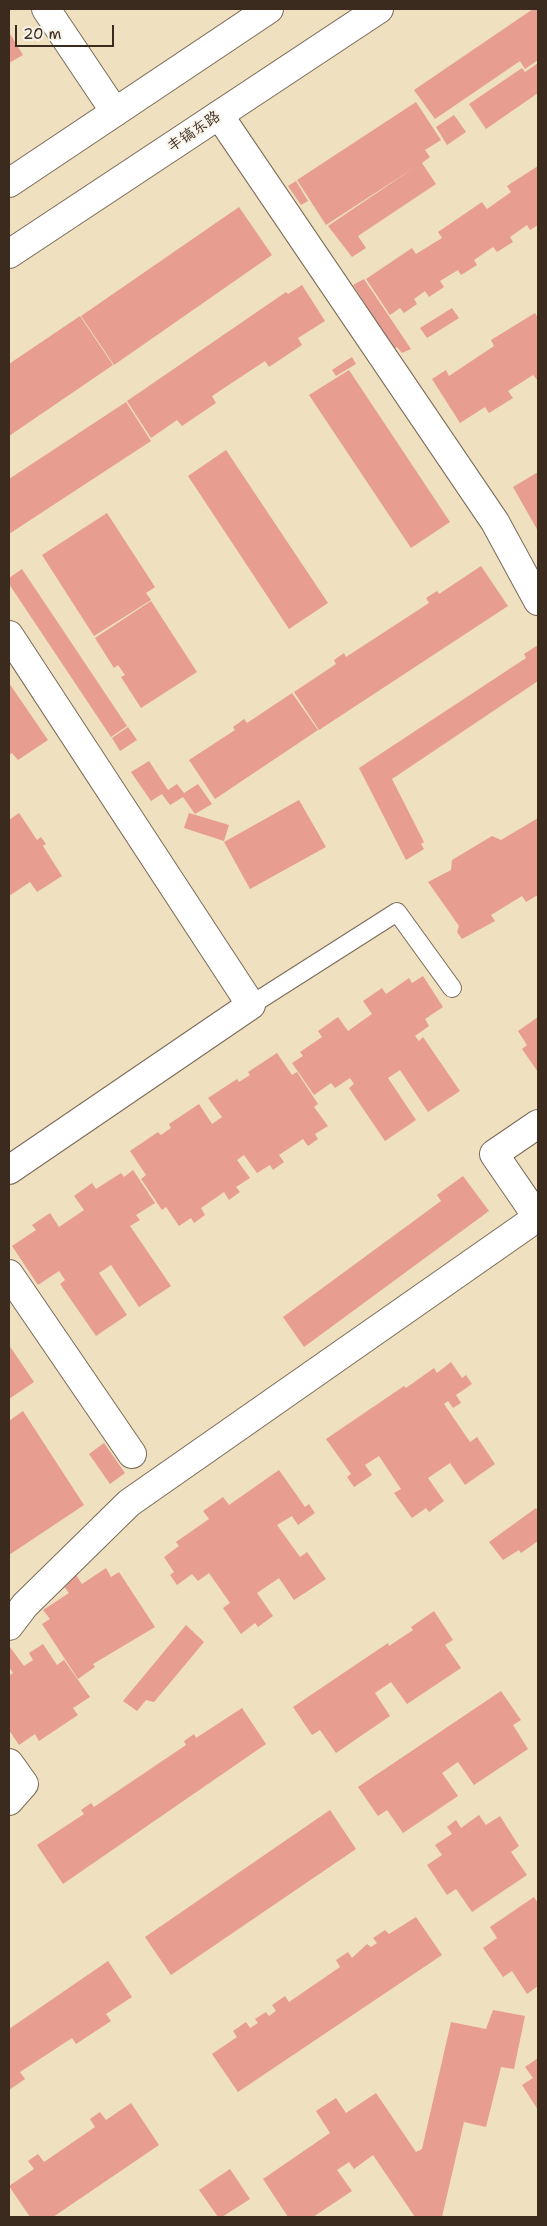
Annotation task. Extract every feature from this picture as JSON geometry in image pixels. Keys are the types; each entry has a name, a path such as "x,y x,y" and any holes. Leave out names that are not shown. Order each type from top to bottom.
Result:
{"street":[{"path":"46,9 115,112"},
{"path":"9,183 269,9"},
{"name":"丰镐东路","path":"9,254 379,9"},
{"path":"219,115 495,522 538,601"},
{"path":"9,635 251,1006 9,1170"},
{"path":"9,1626 25,1605 129,1503 538,1218 494,1154 538,1124"},
{"path":"9,1274 132,1454"},
{"path":"9,1763 24,1784 9,1801"}],"lane":[{"path":"251,1006 397,912 452,988"}],"building":[{"path":"533,9 538,9 538,60 525,69 520,61 435,119 414,90"},
{"path":"9,32 23,55 9,63"},
{"path":"538,63 538,93 486,129 469,104 522,68 525,72"},
{"path":"416,102 441,140 425,150 430,157 422,163 436,184 358,236 366,248 352,257 328,226 415,167 326,225 297,180"},
{"path":"454,115 466,132 447,145 436,127"},
{"path":"538,166 538,225 530,230 527,225 510,237 513,242 497,252 493,247 474,260 477,265 461,275 458,270 440,281 444,287 429,297 425,291 414,299 417,304 404,313 400,308 390,315 366,279 412,248 416,254 442,238 438,232 482,202 487,209 511,192 507,186"},
{"path":"296,181 308,201 301,205 288,186"},
{"path":"239,207 272,255 114,365 81,316"},
{"path":"364,279 411,349 402,353 397,347 394,349 353,285"},
{"path":"302,285 325,321 298,338 302,345 269,367 265,361 212,396 216,403 182,426 177,420 151,438 127,401 286,292 288,294"},
{"path":"452,308 459,318 427,338 420,328"},
{"path":"535,313 538,318 538,381 533,375 508,391 513,398 489,413 485,407 460,423 432,379 446,370 449,376 494,346 491,340"},
{"path":"80,316 113,365 9,436 9,364"},
{"path":"352,357 356,364 336,376 332,370"},
{"path":"349,370 450,522 411,548 309,395"},
{"path":"126,402 151,441 9,534 9,479"},
{"path":"226,450 328,603 289,629 188,476"},
{"path":"538,472 538,531 513,487"},
{"path":"107,513 155,587 146,593 151,600 94,636 42,555"},
{"path":"481,566 508,606 319,730 294,692 336,664 334,660 344,653 346,657 429,603 426,598 437,591 439,594"},
{"path":"22,569 127,726 111,737 9,584 9,578"},
{"path":"151,601 197,672 141,708 121,677 125,675 118,665 114,668 95,638"},
{"path":"538,645 538,681 392,779 424,842 421,844 424,849 406,860 359,768 526,658 524,654"},
{"path":"9,683 48,740 18,760 12,753 9,755"},
{"path":"292,693 318,730 215,799 189,760 235,730 233,727 244,719 247,723"},
{"path":"128,727 137,740 120,751 112,738"},
{"path":"149,761 168,790 177,784 184,793 198,784 212,804 195,814 183,797 170,805 162,794 151,801 131,772"},
{"path":"299,800 326,847 250,889 224,842"},
{"path":"19,813 37,840 41,837 46,844 43,846 62,876 37,892 30,882 9,896 9,820"},
{"path":"189,813 229,825 224,841 184,828"},
{"path":"538,818 538,895 526,902 522,896 491,915 495,921 462,939 457,932 459,926 428,882 451,870 452,860 492,836 501,840"},
{"path":"423,976 443,1007 425,1019 429,1026 415,1036 419,1041 423,1037 460,1091 428,1112 400,1070 388,1078 416,1120 385,1141 349,1088 354,1084 350,1078 335,1088 331,1083 314,1095 292,1063 303,1056 300,1052 322,1037 318,1031 338,1017 348,1031 372,1014 363,1001 382,988 386,994 409,978 412,983"},
{"path":"538,1017 538,1072 522,1049 527,1045 518,1031"},
{"path":"277,1053 292,1075 297,1072 318,1104 314,1107 328,1126 315,1134 318,1139 308,1146 303,1139 279,1155 284,1162 273,1170 270,1165 257,1173 244,1155 237,1160 250,1178 236,1187 240,1192 229,1200 224,1192 201,1208 205,1215 194,1223 191,1218 179,1226 166,1207 162,1210 141,1179 146,1175 130,1151 158,1132 161,1135 171,1128 169,1124 199,1104 212,1124 222,1117 208,1098 237,1079 239,1082 250,1075 248,1072"},
{"path":"133,1170 155,1203 136,1215 140,1220 130,1226 171,1286 139,1307 111,1265 99,1273 127,1315 96,1336 60,1284 65,1280 59,1271 38,1285 12,1246 36,1230 32,1225 50,1213 59,1227 84,1210 74,1196 92,1183 96,1189 121,1173 124,1177"},
{"path":"463,1176 489,1211 304,1347 283,1317 441,1201 437,1195"},
{"path":"9,1345 34,1382 9,1399"},
{"path":"451,1362 462,1378 466,1375 472,1384 456,1395 461,1403 453,1408 448,1401 444,1404 470,1442 477,1437 495,1464 465,1485 450,1463 428,1478 444,1501 429,1512 426,1508 412,1518 394,1493 401,1489 379,1456 365,1465 372,1475 354,1487 347,1477 351,1474 326,1439 404,1386 406,1388 434,1368 437,1373"},
{"path":"23,1411 84,1505 9,1555 9,1421"},
{"path":"104,1443 125,1473 110,1484 89,1454"},
{"path":"279,1470 305,1507 309,1504 315,1513 298,1525 292,1516 277,1525 300,1557 307,1552 326,1579 294,1600 279,1578 257,1593 273,1616 258,1627 255,1623 241,1634 223,1608 230,1603 209,1573 198,1581 192,1574 177,1585 170,1575 174,1572 164,1557 179,1546 176,1542 209,1519 203,1511 223,1497 229,1505"},
{"path":"536,1508 538,1511 538,1541 521,1553 519,1550 503,1560 489,1542"},
{"path":"106,1568 111,1577 119,1572 155,1627 93,1664 95,1667 78,1679 42,1624 50,1619 43,1610 69,1593 60,1581 74,1572 82,1584"},
{"path":"434,1611 453,1640 445,1645 461,1668 407,1704 391,1682 375,1693 390,1716 336,1753 320,1730 312,1735 293,1707 388,1643 389,1646 413,1630 411,1627"},
{"path":"186,1625 204,1642 154,1702 146,1700 137,1711 123,1701"},
{"path":"43,1644 57,1665 64,1660 90,1697 73,1708 78,1715 39,1741 35,1734 19,1745 9,1730 9,1676 13,1673 9,1667 9,1646 24,1666 33,1660 29,1653"},
{"path":"501,1691 521,1720 513,1725 528,1749 474,1785 458,1762 442,1773 458,1796 403,1833 387,1810 378,1816 358,1787"},
{"path":"242,1708 266,1744 63,1884 37,1845 84,1814 81,1810 91,1803 94,1807 186,1745 184,1741 194,1734 196,1738"},
{"path":"330,1810 356,1849 171,1975 145,1937"},
{"path":"479,1815 486,1825 500,1816 519,1846 511,1852 527,1875 472,1912 456,1889 447,1895 427,1865 442,1855 435,1845 452,1834 447,1827 456,1820 461,1828"},
{"path":"534,1897 538,1903 538,1986 527,1994 512,1971 503,1977 483,1948 497,1938 490,1927"},
{"path":"416,1917 442,1955 238,2092 212,2054 237,2037 233,2031 246,2022 250,2028 258,2023 255,2019 266,2012 269,2016 276,2011 272,2005 285,1996 289,2002 340,1967 336,1960 348,1952 352,1958 367,1944 371,1947 377,1943 373,1938 385,1930 389,1934"},
{"path":"108,1961 132,1997 106,2014 111,2021 76,2044 72,2038 20,2072 25,2079 9,2090 9,2029"},
{"path":"493,2010 525,2016 514,2069 501,2067 486,2127 464,2122 442,2217 415,2217 373,2155 354,2169 349,2162 337,2170 352,2191 313,2217 288,2217 263,2179 330,2133 316,2111 336,2098 346,2113 376,2093 416,2152 422,2149 451,2022 486,2029"},
{"path":"538,2058 538,2110 522,2085 533,2078 525,2067"},
{"path":"131,2103 159,2145 53,2217 30,2217 9,2186 34,2169 28,2161 38,2154 44,2162 95,2127 90,2119 100,2112 106,2120"},
{"path":"230,2169 250,2199 222,2217 218,2217 199,2190"}]}
